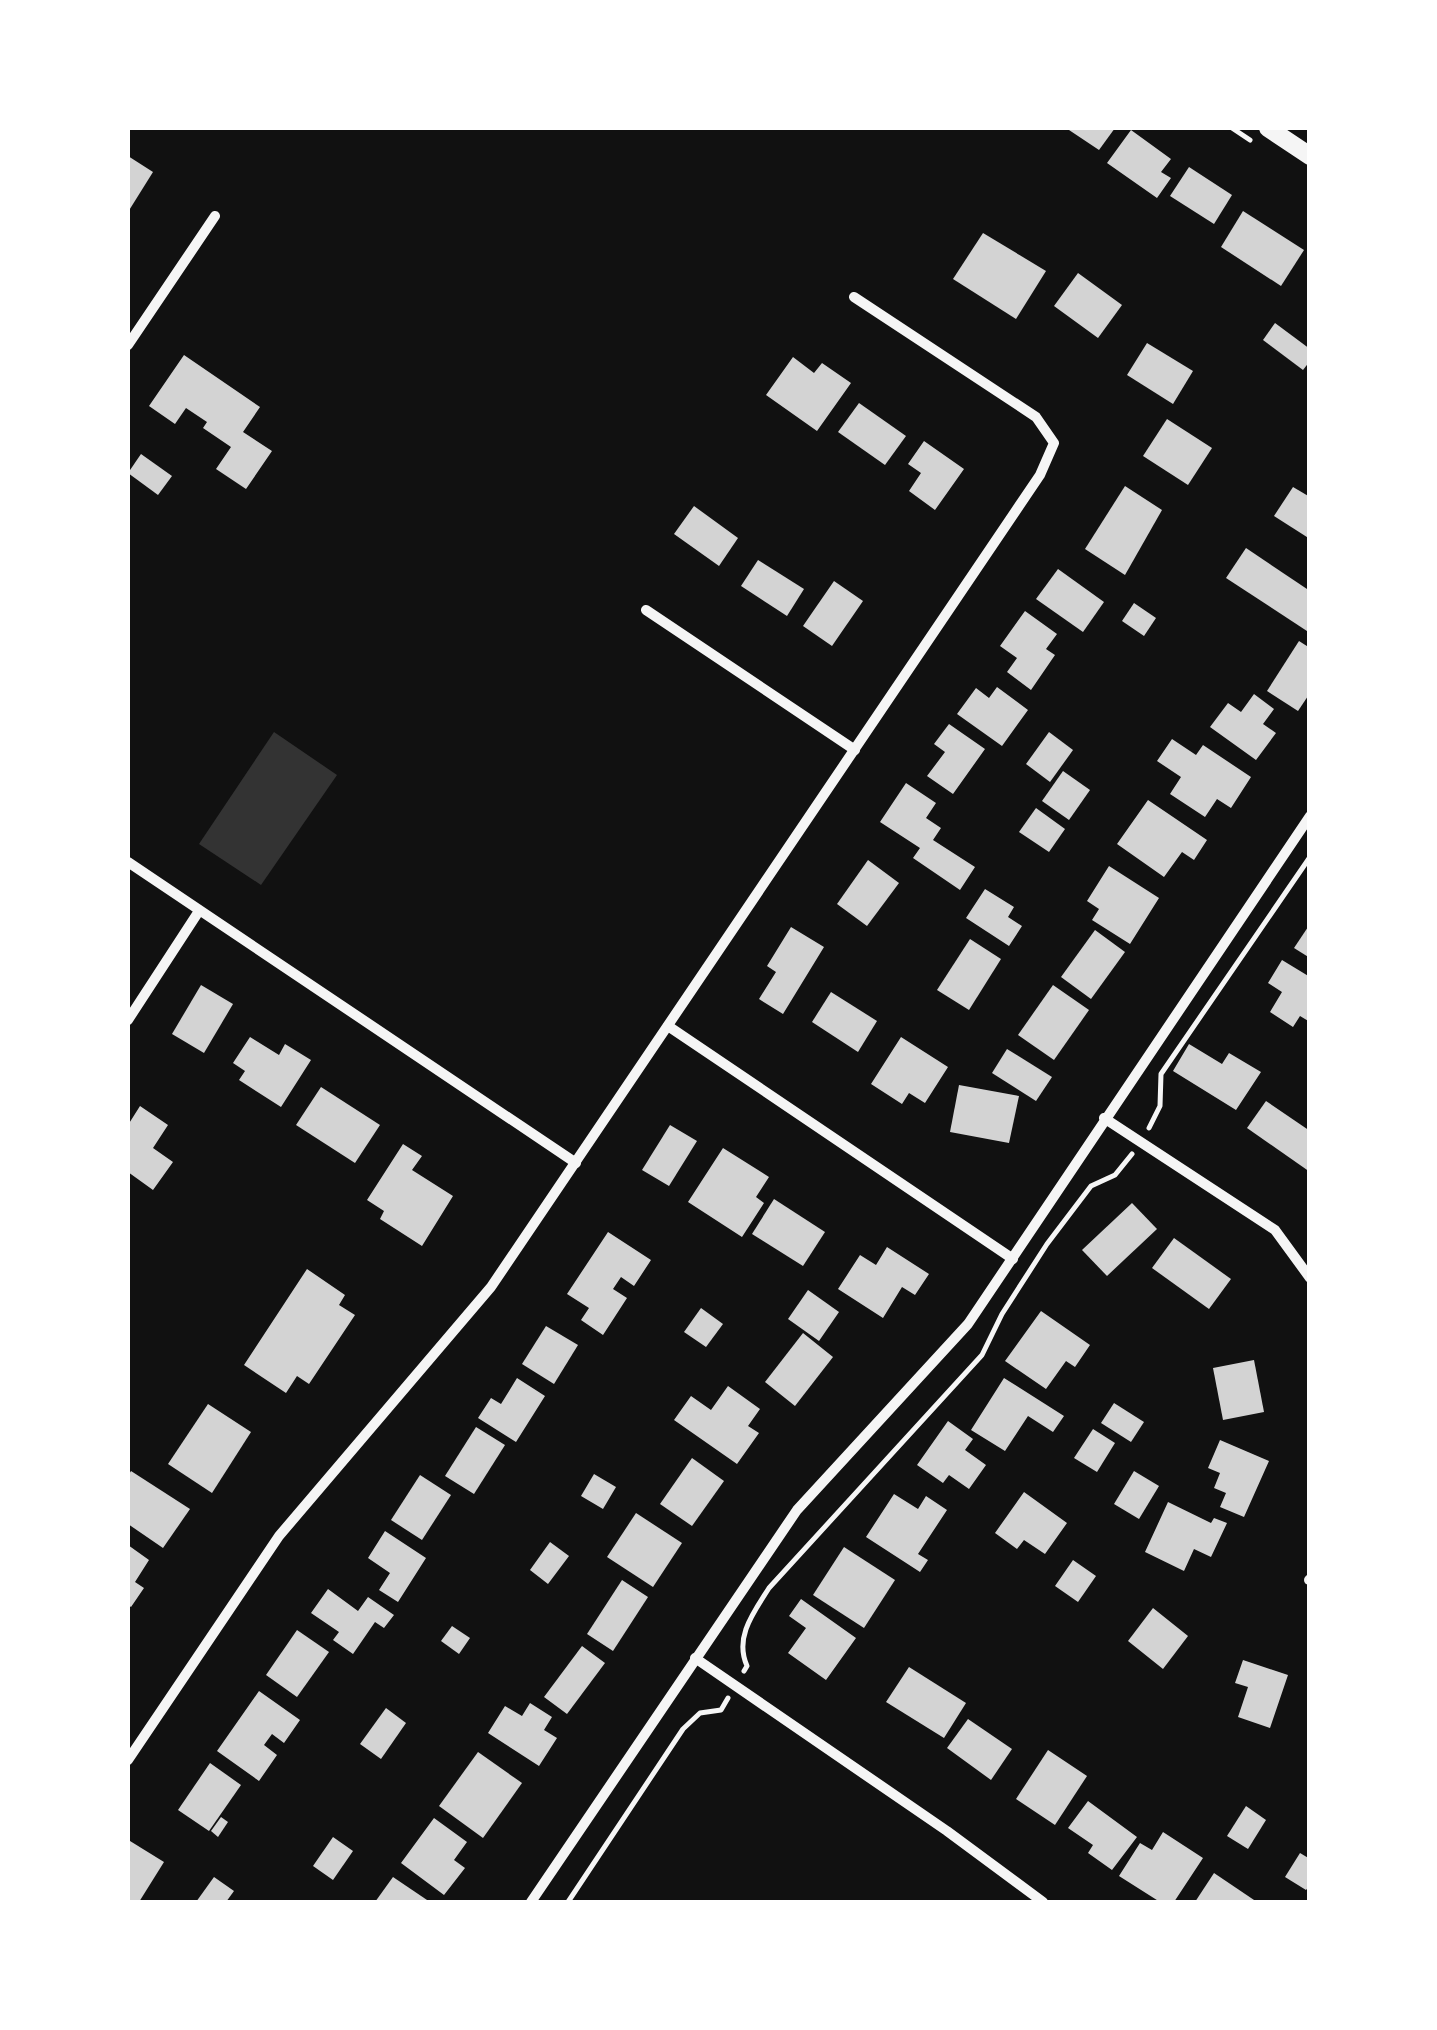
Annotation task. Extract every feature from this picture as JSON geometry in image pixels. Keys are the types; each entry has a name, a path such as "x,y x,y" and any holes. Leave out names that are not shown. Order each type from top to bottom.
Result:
{"street":[{"path":"1268,128 1310,156"},
{"path":"128,345 215,216"},
{"path":"128,1760 279,1536 491,1287 1040,475 1054,442 1036,417 854,297"},
{"path":"646,610 855,750"},
{"path":"531,1902 797,1510 968,1324 1310,816"},
{"path":"128,862 576,1163"},
{"path":"128,1020 199,911"},
{"path":"668,1026 1013,1259"},
{"path":"1104,1118 1274,1230 1310,1278"},
{"path":"694,1658 947,1830 1044,1902"}],"path":[{"path":"1151,1126 1160,1106 1162,1074 1310,857"},
{"path":"744,1672 747,1666 742,1640 769,1588 982,1355 1002,1314 1058,1230 1091,1186 1115,1176 1127,1160"},
{"path":"568,1902 683,1729 700,1713 721,1710 725,1702"}],"shaded area":[{"path":"274,732 337,775 261,885 199,844"}],"building":[{"path":"1066,128 1115,128 1099,150"},
{"path":"1131,130 1171,159 1161,172 1171,178 1157,198 1107,163"},
{"path":"128,156 153,172 128,212"},
{"path":"1189,167 1232,195 1214,224 1170,196"},
{"path":"1243,211 1304,250 1281,286 1221,247"},
{"path":"983,233 1046,271 1016,319 953,279"},
{"path":"1078,273 1122,305 1098,338 1054,306"},
{"path":"1275,323 1310,349 1310,361 1303,370 1263,340"},
{"path":"1147,343 1193,371 1173,404 1127,375"},
{"path":"184,355 260,407 243,432 272,451 246,489 216,469 231,447 203,428 207,422 186,408 175,424 149,406"},
{"path":"793,357 814,373 822,363 851,383 817,431 766,395"},
{"path":"859,403 906,436 885,465 838,432"},
{"path":"1167,419 1212,448 1188,485 1143,456"},
{"path":"924,441 964,469 935,510 909,491 921,473 908,464"},
{"path":"141,454 172,476 158,495 128,473"},
{"path":"1125,486 1162,510 1125,575 1085,549"},
{"path":"1293,487 1310,497 1310,539 1274,516"},
{"path":"694,506 738,538 719,566 674,534"},
{"path":"1246,548 1310,591 1310,633 1226,578"},
{"path":"758,560 804,589 787,616 741,586"},
{"path":"1058,569 1104,602 1083,632 1036,599"},
{"path":"834,581 863,601 832,646 803,626"},
{"path":"1134,603 1156,618 1144,636 1122,621"},
{"path":"1025,611 1057,634 1046,649 1055,655 1031,690 1007,672 1017,658 1000,646"},
{"path":"1299,641 1310,648 1310,693 1298,711 1267,691"},
{"path":"997,687 1028,710 1002,746 957,714 976,688 989,698"},
{"path":"1254,694 1274,709 1263,724 1276,733 1256,760 1210,727 1228,703 1241,712"},
{"path":"949,724 985,749 953,794 927,776 945,752 934,744"},
{"path":"1049,732 1073,750 1050,782 1026,764"},
{"path":"1172,739 1196,755 1203,745 1251,777 1231,808 1217,799 1205,817 1170,794 1181,777 1157,761"},
{"path":"1063,771 1090,790 1069,820 1042,801"},
{"path":"906,783 936,803 926,818 941,828 933,840 975,867 960,890 913,858 920,848 880,822"},
{"path":"1148,800 1207,840 1194,860 1182,852 1164,877 1117,844"},
{"path":"1036,808 1065,829 1049,852 1019,832"},
{"path":"868,860 899,883 867,926 837,904"},
{"path":"1109,866 1159,898 1130,944 1092,920 1099,909 1087,901"},
{"path":"985,889 1014,907 1008,917 1022,926 1009,946 966,918"},
{"path":"1310,924 1310,958 1294,948"},
{"path":"791,927 824,947 783,1014 759,999 776,972 767,966"},
{"path":"1095,930 1125,952 1091,999 1061,977"},
{"path":"970,939 1001,959 969,1010 937,990"},
{"path":"1282,960 1310,977 1310,1022 1300,1016 1293,1027 1270,1012 1282,992 1268,983"},
{"path":"201,985 233,1004 204,1053 172,1034"},
{"path":"1053,985 1089,1010 1054,1060 1018,1035"},
{"path":"831,992 877,1021 858,1052 812,1022"},
{"path":"250,1037 279,1055 285,1044 311,1060 281,1107 239,1080 245,1071 233,1063"},
{"path":"901,1037 948,1067 925,1103 909,1093 902,1104 871,1084"},
{"path":"1189,1044 1222,1064 1229,1053 1261,1072 1236,1110 1173,1071"},
{"path":"1007,1049 1052,1077 1036,1101 992,1073"},
{"path":"959,1085 1019,1096 1009,1143 950,1132"},
{"path":"321,1087 380,1125 355,1163 296,1125"},
{"path":"1266,1101 1310,1131 1310,1172 1247,1128"},
{"path":"140,1106 168,1125 153,1148 173,1162 153,1190 128,1172 128,1125"},
{"path":"670,1125 697,1141 669,1186 642,1170"},
{"path":"403,1144 422,1156 412,1170 453,1196 422,1246 380,1219 384,1211 367,1200"},
{"path":"723,1148 769,1177 756,1197 764,1203 742,1237 688,1202"},
{"path":"774,1199 825,1232 803,1266 752,1234"},
{"path":"1132,1203 1157,1229 1107,1276 1082,1250"},
{"path":"608,1232 651,1260 634,1286 621,1277 613,1289 627,1298 603,1335 581,1320 589,1308 567,1294"},
{"path":"1174,1238 1231,1279 1209,1309 1152,1268"},
{"path":"887,1247 929,1274 915,1295 902,1287 883,1318 838,1289 860,1255 876,1265"},
{"path":"307,1269 345,1295 339,1305 355,1315 309,1384 297,1376 286,1393 244,1365"},
{"path":"808,1290 839,1312 819,1341 788,1319"},
{"path":"701,1308 723,1324 706,1347 684,1332"},
{"path":"1041,1311 1090,1345 1075,1367 1066,1361 1046,1389 1005,1361"},
{"path":"546,1326 578,1345 554,1384 522,1364"},
{"path":"803,1333 833,1357 795,1406 765,1382"},
{"path":"1254,1360 1264,1412 1223,1420 1213,1368"},
{"path":"517,1378 545,1396 516,1442 478,1418 491,1398 501,1404"},
{"path":"1004,1378 1064,1416 1053,1432 1028,1416 1005,1451 971,1430"},
{"path":"728,1386 760,1409 748,1426 759,1433 737,1464 674,1420 691,1396 711,1410"},
{"path":"1114,1403 1144,1422 1131,1442 1101,1423"},
{"path":"208,1404 251,1432 212,1493 168,1464"},
{"path":"948,1421 973,1439 965,1450 986,1465 969,1489 949,1475 943,1483 917,1465"},
{"path":"476,1427 505,1445 474,1494 445,1476"},
{"path":"1093,1429 1115,1443 1097,1472 1074,1458"},
{"path":"1220,1440 1269,1461 1244,1517 1220,1507 1226,1493 1214,1488 1220,1473 1208,1468"},
{"path":"692,1458 724,1481 692,1526 660,1504"},
{"path":"131,1471 190,1509 163,1548 128,1524"},
{"path":"1134,1471 1159,1486 1139,1519 1114,1504"},
{"path":"594,1474 616,1487 603,1509 581,1496"},
{"path":"420,1475 451,1495 422,1540 391,1520"},
{"path":"1024,1492 1067,1523 1045,1554 1024,1540 1017,1549 995,1533"},
{"path":"894,1494 918,1509 926,1496 947,1510 918,1554 928,1560 920,1572 866,1537"},
{"path":"1168,1502 1211,1523 1214,1518 1227,1523 1211,1557 1194,1549 1184,1571 1145,1552"},
{"path":"636,1513 682,1543 653,1587 607,1557"},
{"path":"385,1531 426,1558 398,1602 379,1590 390,1573 368,1558"},
{"path":"550,1542 569,1556 548,1584 530,1570"},
{"path":"128,1545 149,1560 135,1582 144,1588 131,1607 128,1605"},
{"path":"844,1547 895,1580 864,1628 813,1595"},
{"path":"1073,1560 1096,1576 1078,1602 1055,1586"},
{"path":"622,1580 648,1597 613,1651 587,1634"},
{"path":"328,1589 358,1611 368,1597 394,1615 384,1628 375,1622 353,1654 333,1640 339,1632 311,1613"},
{"path":"801,1599 856,1638 826,1680 788,1653 806,1628 789,1616"},
{"path":"1153,1608 1188,1636 1163,1669 1128,1641"},
{"path":"452,1626 470,1638 459,1654 441,1641"},
{"path":"297,1630 329,1652 297,1697 266,1675"},
{"path":"582,1646 605,1663 567,1714 544,1697"},
{"path":"1243,1660 1288,1675 1270,1728 1238,1717 1248,1687 1235,1683"},
{"path":"909,1667 966,1703 944,1738 886,1702"},
{"path":"259,1691 300,1720 284,1743 272,1734 264,1745 277,1755 259,1781 217,1751"},
{"path":"530,1703 552,1717 544,1730 557,1738 539,1766 488,1733 505,1706 522,1716"},
{"path":"386,1708 406,1723 381,1759 360,1744"},
{"path":"968,1719 1012,1749 991,1780 947,1748"},
{"path":"1048,1750 1087,1776 1055,1825 1016,1799"},
{"path":"478,1752 522,1783 483,1838 439,1806"},
{"path":"210,1763 241,1785 209,1831 178,1810"},
{"path":"1088,1801 1137,1837 1112,1870 1088,1853 1093,1845 1068,1828"},
{"path":"1246,1806 1266,1820 1248,1849 1227,1836"},
{"path":"221,1817 228,1822 218,1837 211,1831"},
{"path":"434,1818 467,1842 454,1860 465,1868 444,1895 401,1863"},
{"path":"1163,1832 1203,1858 1174,1902 1160,1902 1119,1876 1140,1843 1152,1850"},
{"path":"333,1837 353,1851 333,1880 313,1866"},
{"path":"130,1841 164,1862 139,1902 128,1902"},
{"path":"1300,1853 1310,1859 1310,1885 1306,1890 1285,1877"},
{"path":"1214,1873 1257,1902 1195,1902"},
{"path":"214,1877 234,1891 226,1902 196,1902"},
{"path":"393,1877 430,1902 375,1902"}]}
